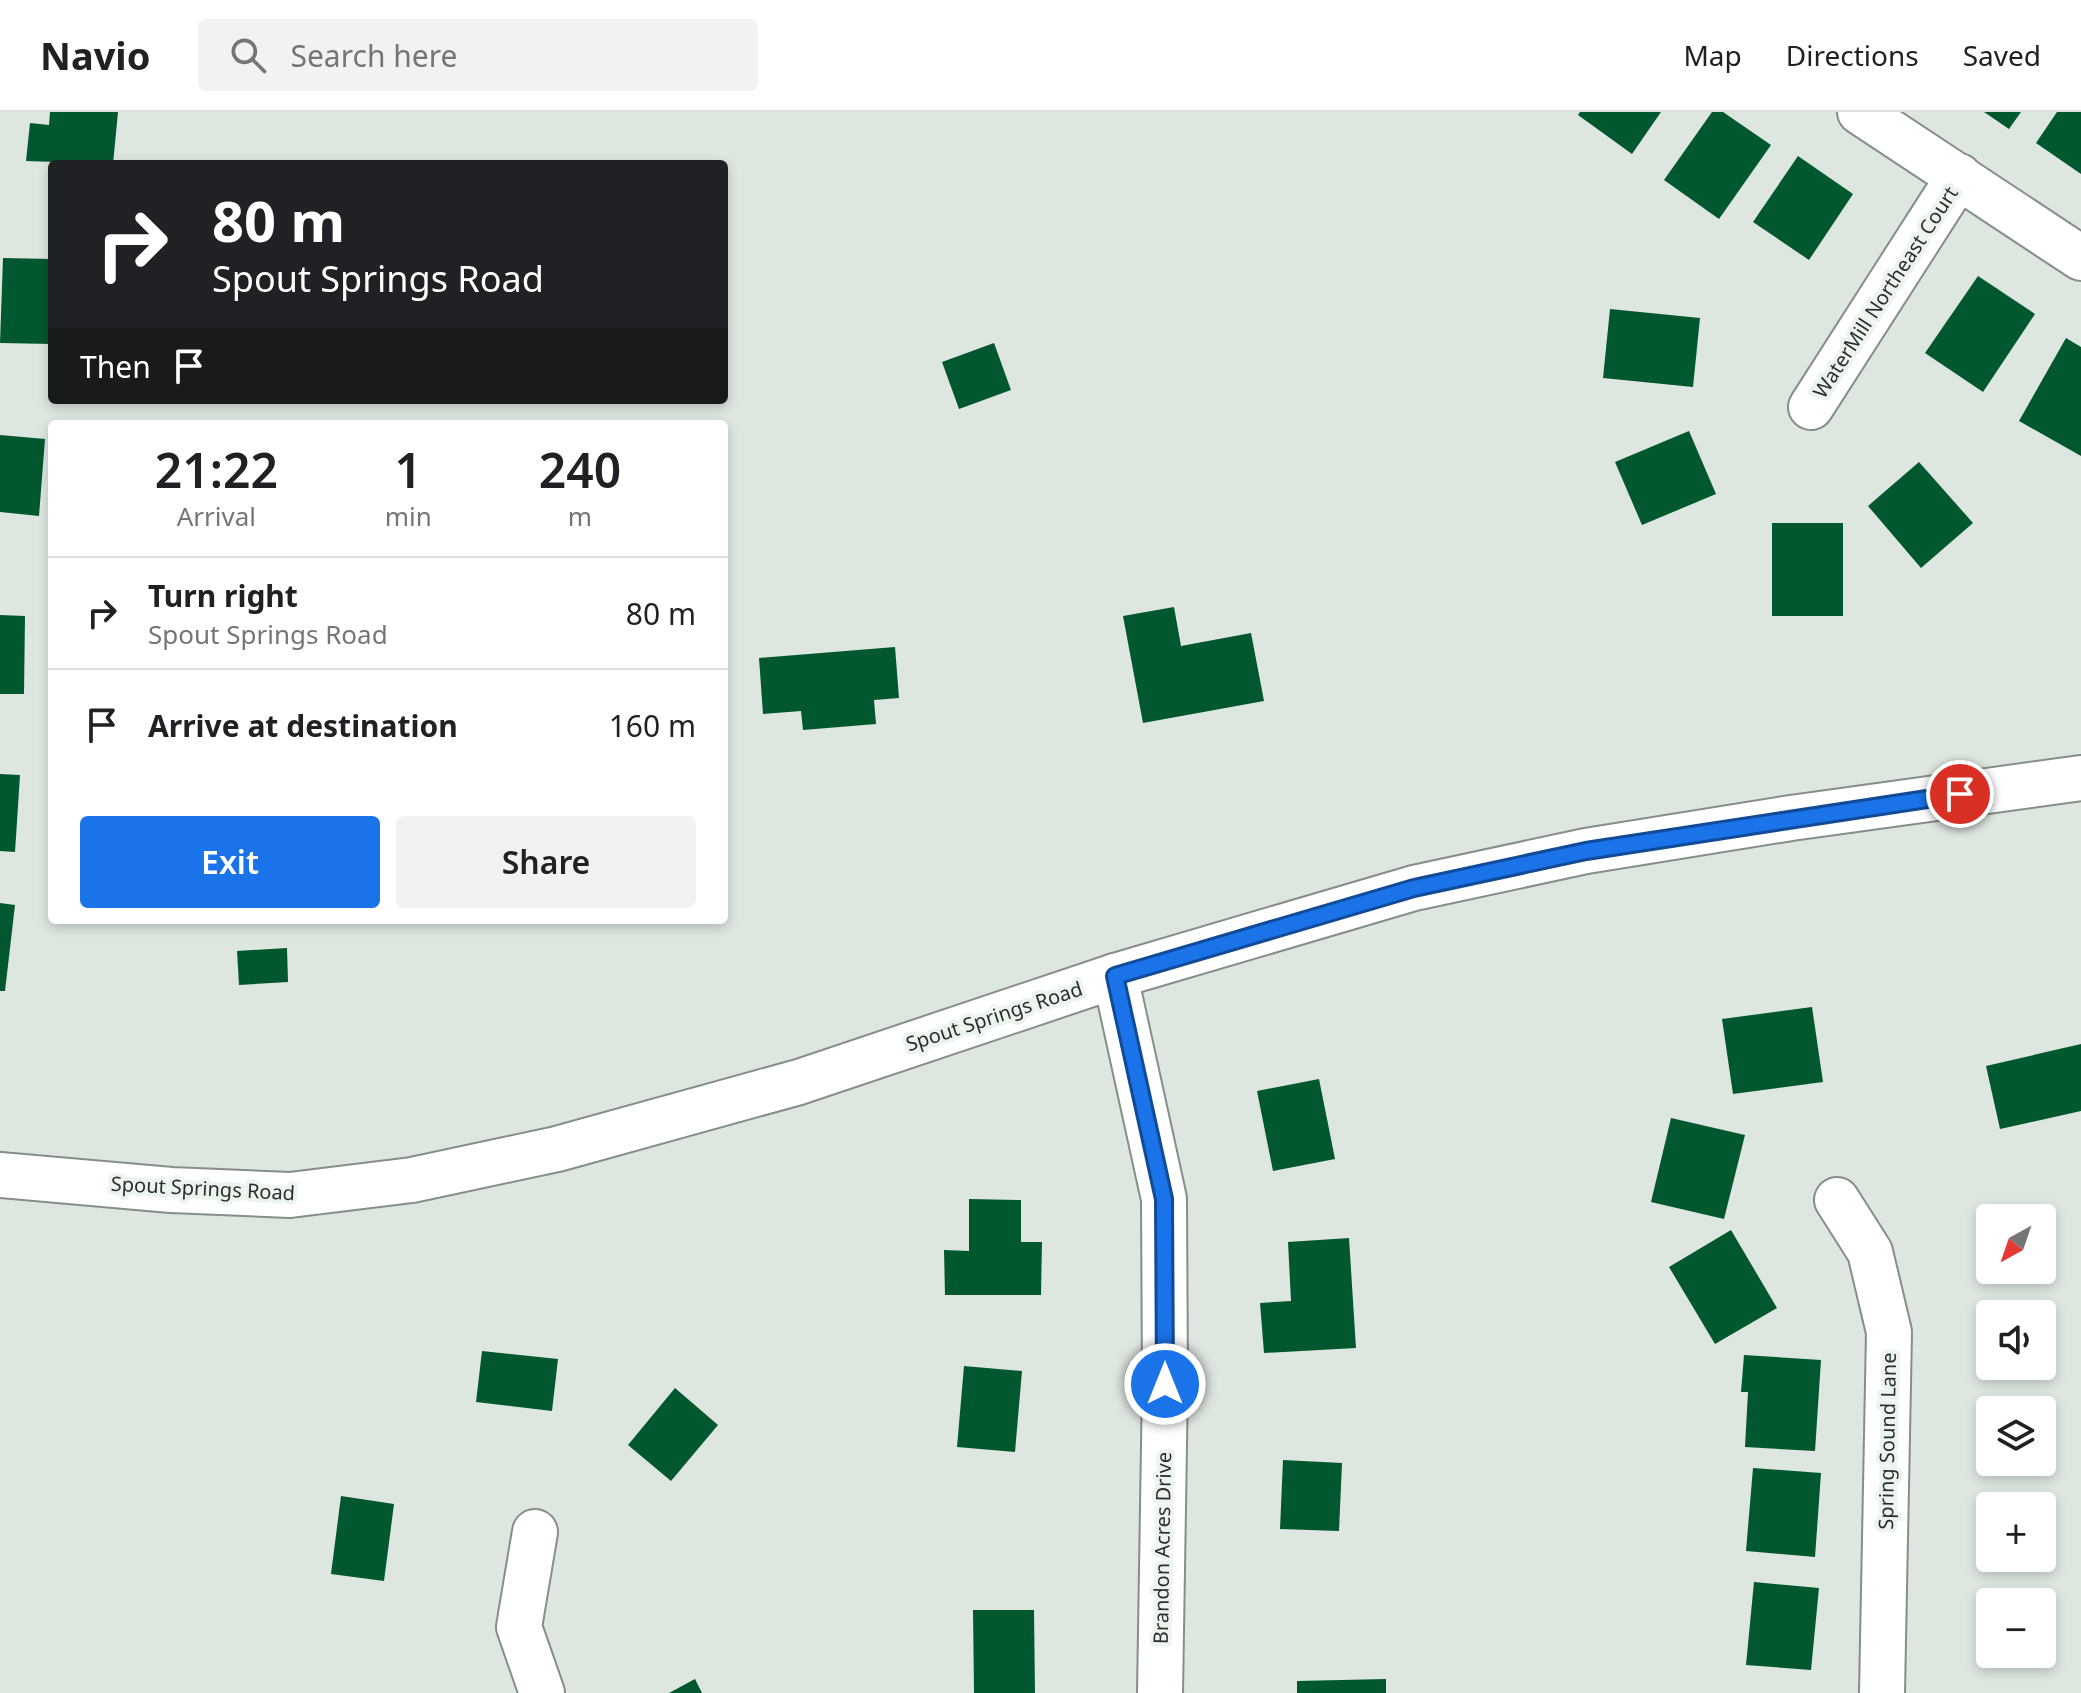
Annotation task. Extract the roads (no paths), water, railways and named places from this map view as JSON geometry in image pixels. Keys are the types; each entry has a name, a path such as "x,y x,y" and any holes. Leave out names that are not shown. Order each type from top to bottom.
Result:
{"street":[{"path":"1860,112 2081,258"},
{"name":"WaterMill Northeast Court","path":"1811,407 1959,176"},
{"name":"Spout Springs Road","path":"0,1175 171,1190 290,1195 412,1180 557,1149 799,1082 1115,976 1414,888 1586,851 1791,818 2081,778"},
{"name":"Brandon Acres Drive","path":"1115,976 1164,1199 1165,1384 1160,1693"},
{"name":"Spring Sound Lane","path":"1837,1200 1870,1252 1889,1332 1882,1693"},
{"path":"535,1532 519,1627 542,1693"}]}
